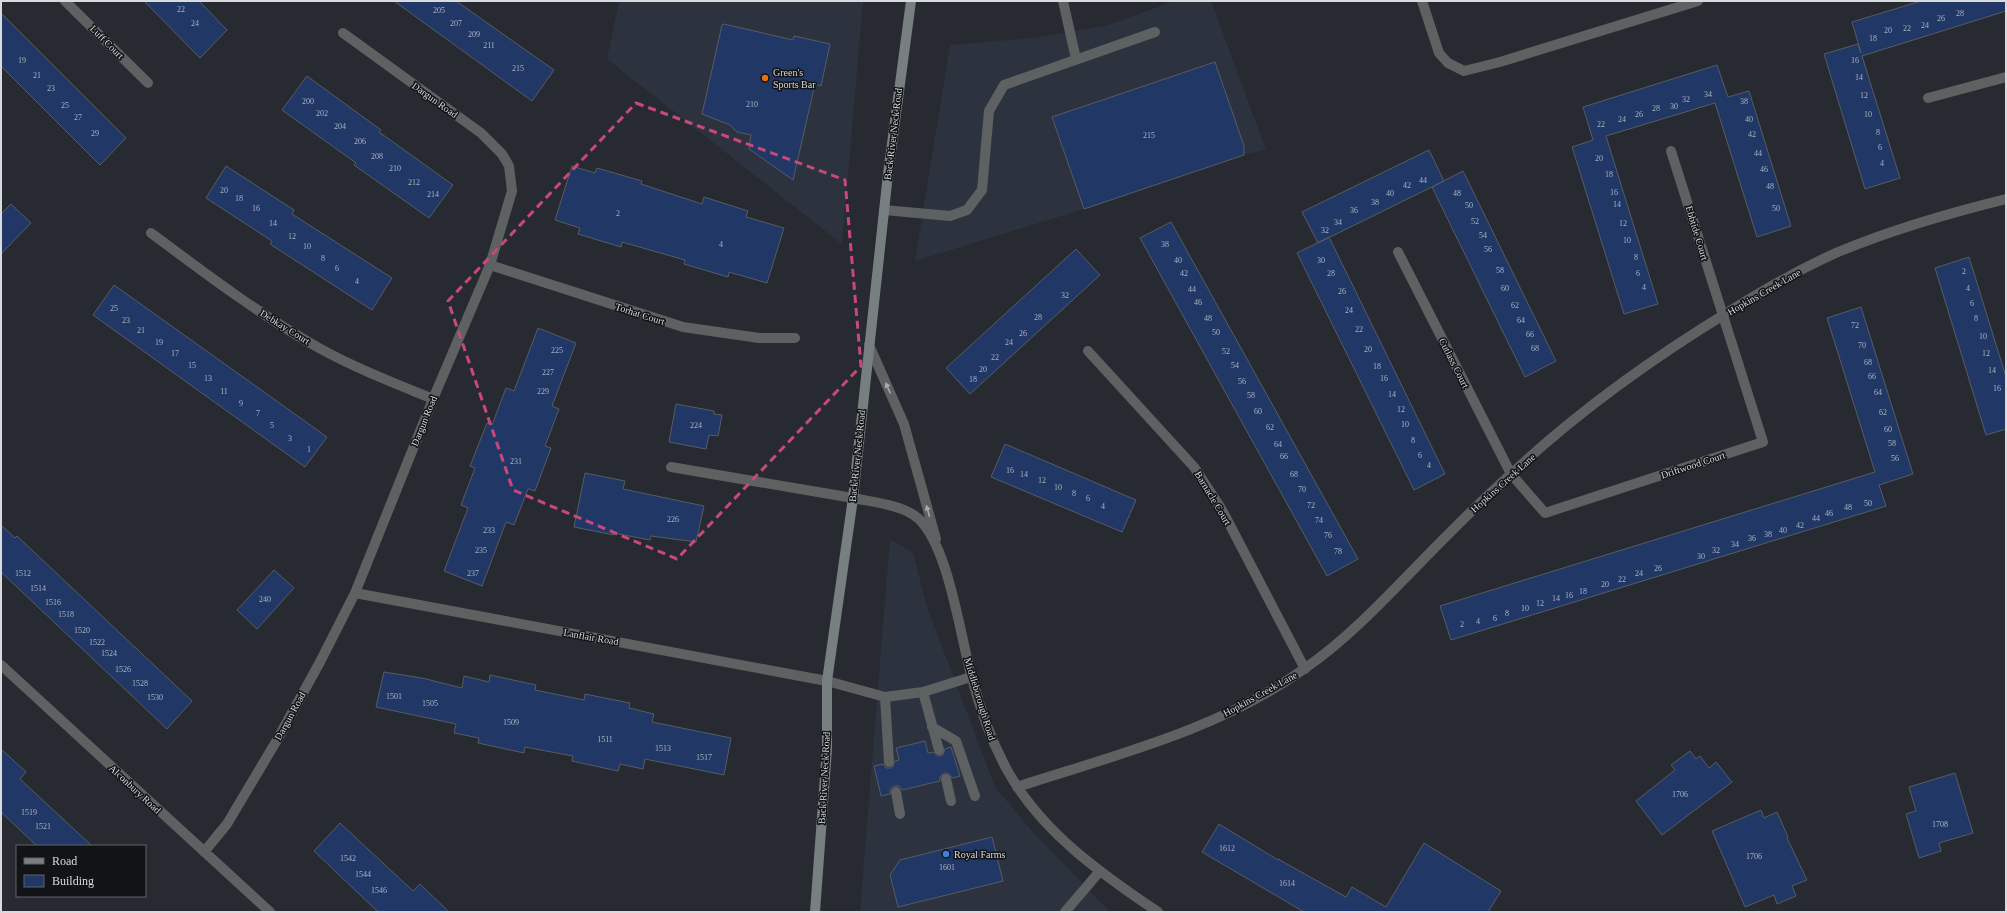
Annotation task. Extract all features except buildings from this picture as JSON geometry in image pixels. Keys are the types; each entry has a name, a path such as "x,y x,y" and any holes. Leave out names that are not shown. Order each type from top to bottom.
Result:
{"street":[{"name":"Luff Court","path":"65,1 148,83"},
{"name":"Back River Neck Road","path":"815,912 827,749 827,681 853,498 884,210 911,1"},
{"path":"1063,1 1076,59"},
{"path":"1422,1 1439,53 1448,63 1464,70 1500,62 1698,1"},
{"path":"884,210 950,216 967,210 982,190 989,111 1004,85 1155,32"},
{"name":"Dargun Road","path":"204,852 227,824 277,740 320,662 355,593 432,399 490,265 512,191 509,166 498,149 481,133 343,33"},
{"path":"1928,98 2006,77"},
{"name":"Ebbtide Court","path":"1671,151 1722,315"},
{"name":"Hopkins Creek Lane","path":"1017,787 1199,727 1265,694 1304,669 1361,624 1453,529 1510,474 1617,386 1695,332 1786,277 1837,253 1892,231 1960,210 2006,199"},
{"name":"Debkay Court","path":"151,234 232,293 277,323 320,348 378,377 432,399"},
{"name":"Cutlass Court","path":"1398,252 1510,474"},
{"name":"Torhat Court","path":"490,265 683,327 759,338 795,338"},
{"name":"Driftwood Court","path":"1510,474 1545,513 1763,442 1722,315"},
{"path":"869,345 904,424 939,549"},
{"name":"Barnacle Court","path":"1088,351 1194,467 1222,510 1304,669"},
{"name":"Middleborough Road","path":"671,467 853,498 898,508 918,519 939,549 972,677 992,741 1017,787 1041,819 1080,856 1158,912"},
{"name":"Lanflair Road","path":"355,593 827,681 885,697"},
{"name":"Alconbury Road","path":"1,665 270,912"},
{"path":"889,762 885,697 923,692 972,677"},
{"path":"923,692 939,750"},
{"path":"932,726 956,741 975,796"},
{"path":"946,780 951,801"},
{"path":"896,792 900,814"},
{"path":"1065,912 1100,871"}],"highlighted area":[{"path":"636,103 845,180 861,366 677,559 513,490 448,301"}],"shaded area":[{"path":"619,1 863,1 842,244 607,59"},
{"path":"1174,1 1211,1 1266,150 1246,154 1084,209 915,261 950,45 1034,38 1109,25"},
{"path":"890,539 913,553 927,607 995,787 1032,831 1110,912 860,912"}],"place":[{"name":"Green's Sports Bar","path":"765,78"},
{"name":"Royal Farms","path":"946,854"}]}
